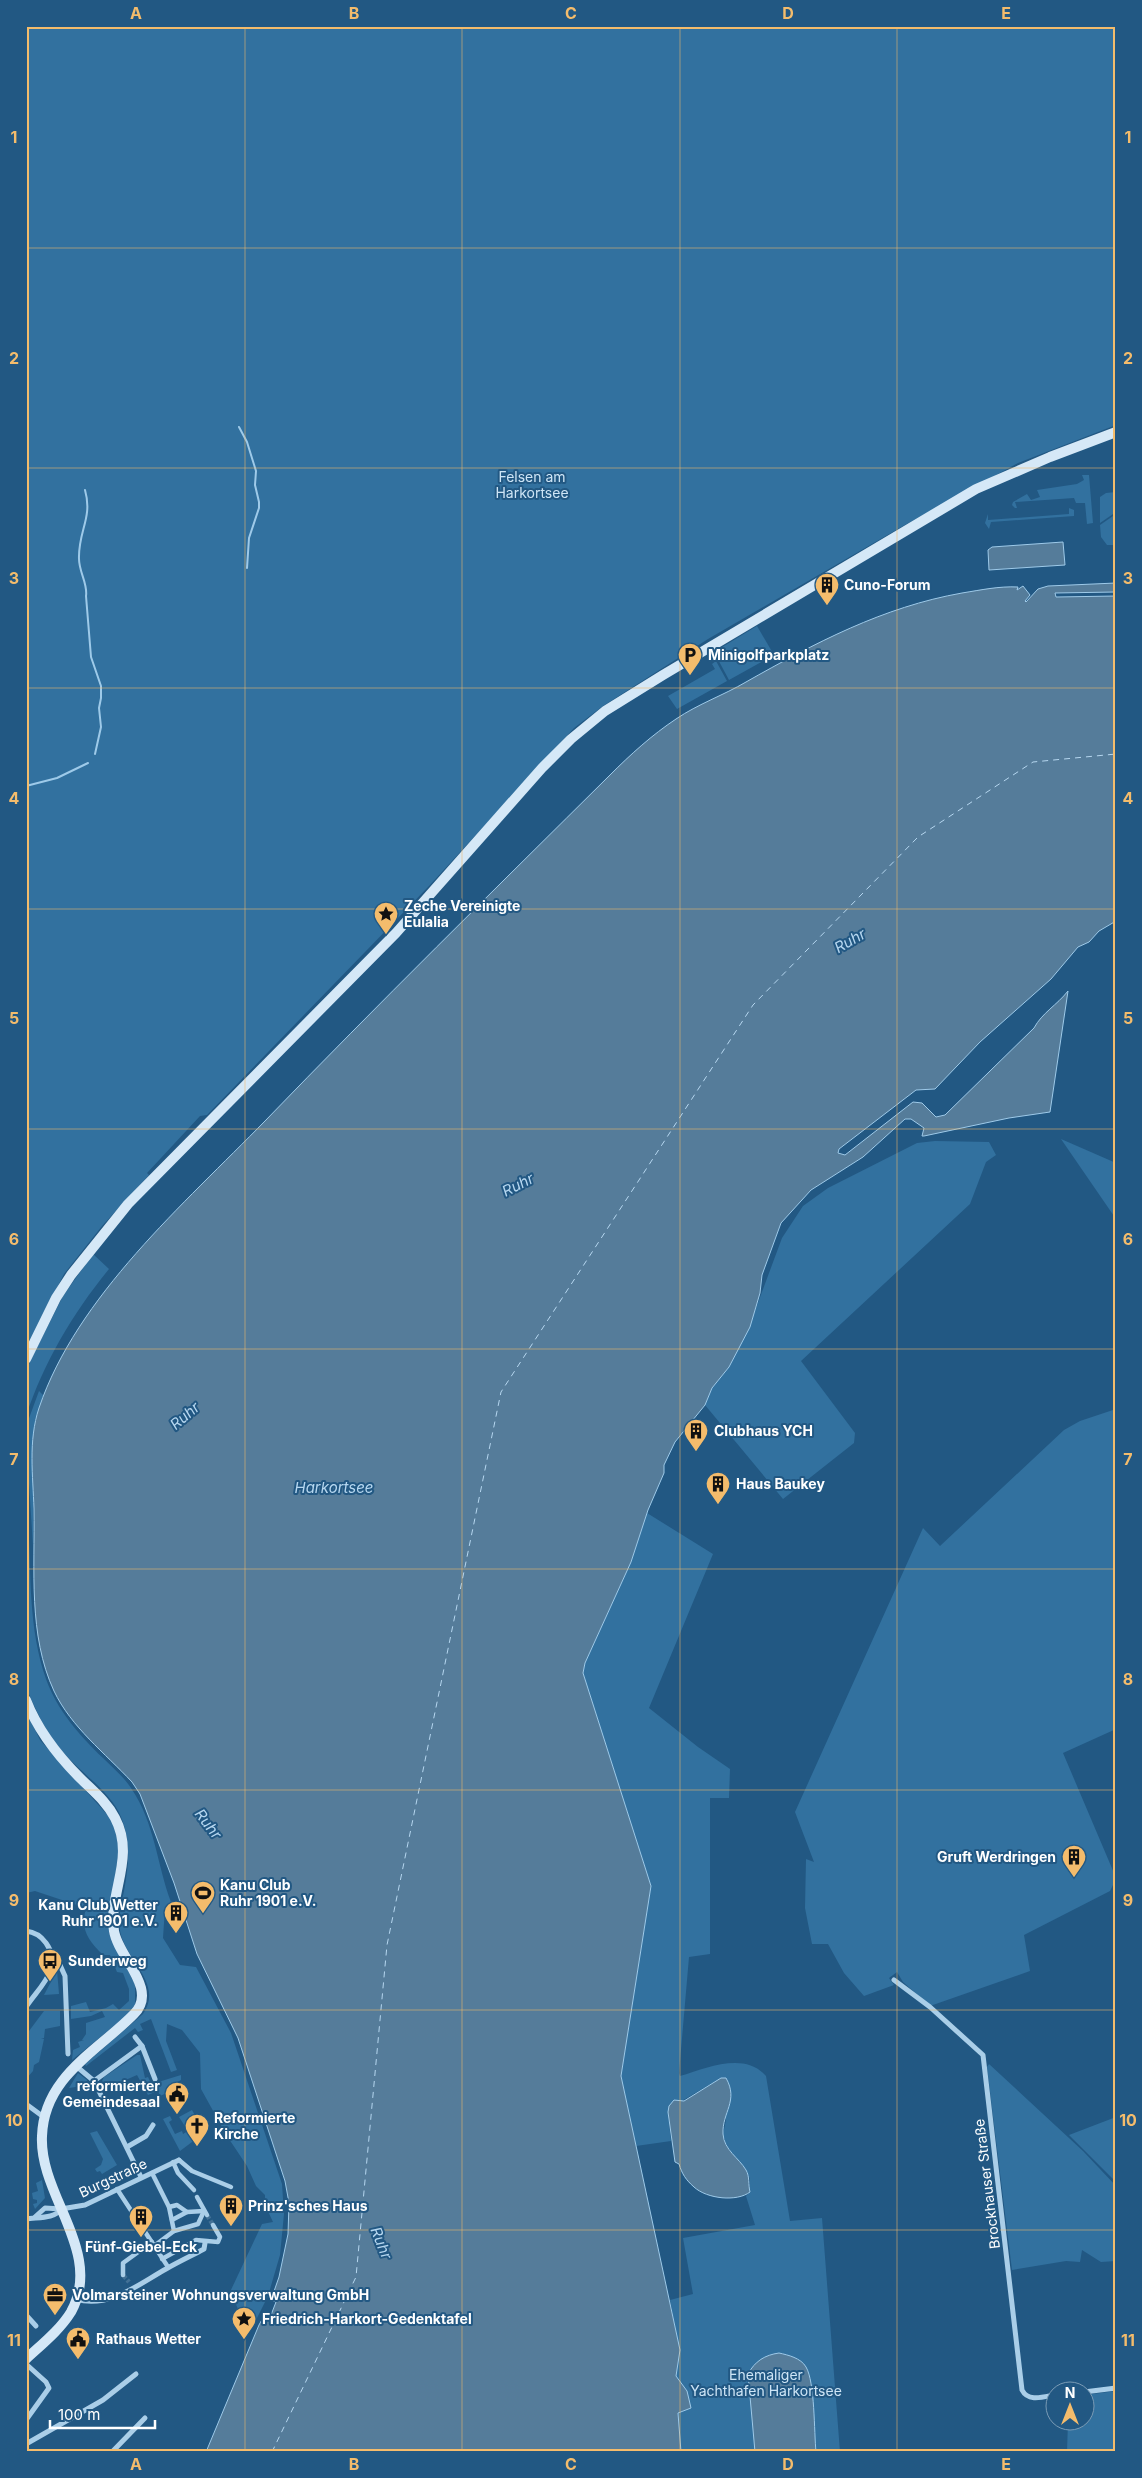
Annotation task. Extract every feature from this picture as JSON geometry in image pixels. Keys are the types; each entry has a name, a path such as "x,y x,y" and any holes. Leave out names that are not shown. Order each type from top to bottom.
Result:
{"main road":[{"path":"26,1359 56,1298 70,1275 110,1225 162,1169 396,933 542,768 571,739 606,711 663,675 976,489 1116,432"},
{"path":"26,1700 36,1723 55,1752 112,1812 120,1828 123,1845 122,1869 114,1918 114,1931 119,1946 141,1986 142,2002 135,2013 76,2066 54,2094 44,2118 42,2137 43,2158 78,2255 80,2276 76,2299 62,2323 26,2359"}],"street":[{"path":"26,1932 41,1937 49,1948 52,1960 47,1981 26,2006"},
{"path":"52,1960 60,1965 65,1976 68,2054"},
{"name":"Brockhauser Straße","path":"894,1980 930,2007 983,2055 1022,2390 1025,2395 1030,2397 1044,2396"},
{"path":"135,2037 142,2046 154,2079"},
{"path":"94,2081 142,2046"},
{"path":"76,2066 94,2081 141,2177"},
{"path":"26,2104 44,2118"},
{"path":"127,2147 146,2136 153,2124"},
{"name":"Burgstraße","path":"61,2209 85,2204 179,2160 192,2171 231,2188"},
{"path":"173,2162 178,2173 194,2190"},
{"path":"152,2173 169,2207 174,2231"},
{"path":"117,2189 168,2268"},
{"path":"197,2197 206,2213"},
{"path":"169,2207 177,2205 187,2212"},
{"path":"34,2218 46,2208 61,2209"},
{"path":"26,2219 58,2213 61,2209"},
{"path":"172,2220 187,2212 206,2213"},
{"path":"123,2275 123,2263 174,2231 198,2224 206,2213"},
{"path":"162,2259 196,2240 218,2242 220,2237 213,2225"},
{"path":"76,2299 92,2302 102,2301 132,2289 204,2249 205,2243"},
{"path":"129,2282 132,2289"},
{"path":"26,2315 36,2326"},
{"path":"26,2364 46,2382 49,2388 26,2420"},
{"path":"26,2444 103,2400 136,2374"},
{"path":"1094,2391 1116,2388"},
{"path":"112,2452 145,2418"}],"green space":[{"name":"Felsen am Harkortsee","path":"26,26 1116,26 1116,425 1018,463 903,526 708,639 603,706 574,728 429,886 207,1115 200,1116 147,1173 149,1175 102,1226 64,1274 26,1349"},
{"path":"1082,475 1089,475 1093,523 1087,524 1085,503 1076,503 1074,498 1015,502 1017,508 1012,505 1013,502 1027,494 1031,500 1040,497 1037,490 1077,484 1084,480"},
{"path":"1116,492 1116,512 1100,523 1100,497 1106,493"},
{"path":"1069,508 1074,510 1074,516 991,522 989,529 985,523 988,514 988,520 1069,514"},
{"path":"1116,514 1116,545 1107,545 1101,537 1100,525"},
{"path":"757,626 774,655 729,680 714,652"},
{"path":"716,661 727,681 677,709 668,696 715,669 712,664"},
{"path":"1061,1139 1116,1163 1116,1219"},
{"path":"935,1141 989,1142 996,1155 986,1162 970,1204 801,1361 855,1433 854,1443 783,1499 705,1405 712,1388 729,1367 749,1327 782,1238 803,1206 828,1188 917,1143"},
{"path":"93,1254 109,1269 83,1303 61,1339 42,1376 26,1416 26,1371 63,1296"},
{"path":"39,1391 44,1396 35,1420 33,1442 33,1546 26,1436 28,1421"},
{"path":"1116,1409 1116,1729 1063,1753 1114,1873 1114,1883 1110,1891 1024,1935 1030,1971 930,2006 903,1982 897,1972 889,1978 894,1985 864,1996 844,1973 828,1944 812,1944 805,1908 806,1859 814,1862 795,1812 923,1528 940,1546 1064,1430 1080,1421"},
{"path":"26,1495 32,1611 39,1656 46,1679 56,1701 70,1722 125,1780 139,1801 151,1830 171,1902 165,1908 163,1938 180,1965 196,1967 231,2033 282,2184 284,2214 280,2255 268,2296 253,2326 250,2327 250,2310 240,2313 230,2292 262,2224 273,2222 265,2205 265,2195 256,2186 247,2166 227,2136 201,2089 200,2053 182,2030 167,2024 166,2041 177,2070 171,2072 151,2019 140,2024 143,2030 138,2032 135,2028 86,2066 85,2064 143,2014 148,2003 149,1993 142,1974 125,1945 119,1924 128,1853 128,1844 121,1817 111,1800 70,1760 51,1737 26,1687"},
{"name":"Ehemaliger Yachthafen Harkortsee","path":"647,1513 713,1554 649,1708 698,1747 730,1769 729,1798 710,1798 710,1954 689,1957 679,2073 680,2076 713,2066 736,2063 747,2064 757,2068 766,2076 790,2221 822,2218 840,2452 583,2452 677,2337 670,2300 693,2294 683,2238 755,2225 746,2196 750,2192 750,2179 745,2168 735,2158 726,2144 723,2134 726,2120 721,2078 680,2102 668,2112 671,2141 636,2146 621,2076 651,1886 583,1673 585,1663 631,1562"},
{"path":"26,1711 40,1740 112,1820 119,1846 109,1929 110,1936 135,1984 135,2005 124,2018 72,2060 73,2050 80,2047 78,2042 84,2040 82,2040 86,2034 86,2023 105,2017 102,2011 91,2016 71,2019 71,2006 86,2002 90,2012 113,2004 119,2010 129,2001 129,1989 123,1973 117,1972 110,1955 103,1955 89,1939 84,1923 86,1908 35,1891 26,1893"},
{"path":"57,1970 59,1994 44,1995"},
{"path":"44,2011 60,2011 60,2026 45,2029 44,2038 41,2038 44,2039 39,2062 34,2065 33,2071 26,2079 26,2035"},
{"path":"137,2055 140,2055 145,2078 148,2077 155,2092 148,2095 137,2075 105,2089 102,2081 104,2077"},
{"path":"989,2064 1083,2151 1116,2186 1116,2261 1101,2262 1082,2250 1080,2262 1066,2261 1012,2270 987,2067"},
{"path":"78,2073 87,2080 89,2085 69,2088"},
{"path":"181,2075 181,2080 169,2086 171,2091 160,2096 155,2083"},
{"path":"192,2110 198,2121 193,2124 200,2136 180,2151 163,2119 170,2116 172,2120 169,2122 175,2134 182,2131 183,2134 188,2131 179,2117"},
{"path":"1116,2117 1116,2182 1069,2135"},
{"path":"97,2131 117,2165 102,2174 95,2169 101,2165 103,2159 90,2133"},
{"path":"42,2180 45,2198 35,2209 33,2204 37,2203 37,2200 33,2199 32,2193 38,2191 36,2183"},
{"path":"1116,2391 1116,2452 1067,2452 1068,2430 1094,2430 1094,2394"}],"water":[{"path":"1063,542 1065,565 989,570 988,550 992,547"},
{"name":"Harkortsee","path":"1116,583 1116,592 1055,593 1056,597 1116,596 1116,921 1099,931 1089,942 1078,947 1051,979 980,1042 935,1089 916,1090 839,1149 838,1153 845,1155 913,1102 922,1103 936,1117 945,1115 1034,1028 1041,1018 1068,991 1050,1112 1009,1118 924,1136 922,1136 924,1128 911,1119 905,1119 863,1157 811,1190 781,1223 762,1275 760,1293 750,1327 729,1367 712,1388 705,1405 675,1442 664,1465 664,1473 648,1510 631,1562 585,1663 583,1673 651,1886 621,2076 680,2350 676,2376 687,2391 691,2408 678,2413 681,2452 206,2452 259,2325 265,2314 271,2315 276,2302 271,2300 279,2277 288,2234 289,2203 285,2181 238,2038 197,1954 174,1883 140,1794 132,1782 79,1728 61,1704 46,1670 40,1647 35,1602 32,1446 39,1408 56,1367 79,1328 106,1290 168,1219 393,990 610,775 667,725 693,709 738,687 824,640 905,607 962,593 1011,587 1018,587 1017,590 1023,586 1030,595 1026,602 1038,589 1048,586"},
{"path":"721,2078 726,2078 731,2093 723,2126 724,2140 746,2170 750,2192 730,2198 722,2198 700,2191 683,2174 679,2164 675,2162 668,2112 669,2106 674,2100 684,2101"},
{"path":"779,2353 801,2361 809,2374 813,2395 816,2452 755,2452 748,2374 761,2359"}],"waterway":[{"path":"239,427 247,442 256,471 255,485 259,502 259,508 249,538 247,568"},
{"path":"85,490 87,509 79,549 79,559 86,587 91,657 101,686 99,708 101,727 95,754"},
{"path":"26,786 57,778 88,763"}],"ferry route":[{"path":"272,2452 356,2277 387,1945 501,1392 753,1005 918,837 1033,762 1116,754"}],"tunnel":[{"path":"207,2215 213,2225"},
{"path":"123,2275 129,2282"}],"place":[{"name":"Cuno-Forum","path":"827,606"},
{"name":"Minigolfparkplatz","path":"690,676"},
{"name":"Zeche Vereinigte Eulalia","path":"386,935"},
{"name":"Clubhaus YCH","path":"696,1452"},
{"name":"Haus Baukey","path":"718,1505"},
{"name":"Gruft Werdringen","path":"1074,1878"},
{"name":"Kanu Club Ruhr 1901 e.V.","path":"203,1914"},
{"name":"Kanu Club Wetter Ruhr 1901 e.V.","path":"176,1934"},
{"name":"Sunderweg","path":"50,1982"},
{"name":"reformierter Gemeindesaal","path":"177,2115"},
{"name":"Reformierte Kirche","path":"197,2147"},
{"name":"Prinz'sches Haus","path":"231,2227"},
{"name":"Fünf-Giebel-Eck","path":"141,2238"},
{"name":"Volmarsteiner Wohnungsverwaltung GmbH","path":"55,2316"},
{"name":"Friedrich-Harkort-Gedenktafel","path":"244,2340"},
{"name":"Rathaus Wetter","path":"78,2360"}],"water label":[{"name":"Ruhr","path":"850,941"},
{"name":"Ruhr","path":"518,1185"},
{"name":"Ruhr","path":"185,1416"},
{"name":"Ruhr","path":"208,1824"},
{"name":"Ruhr","path":"381,2243"}]}
